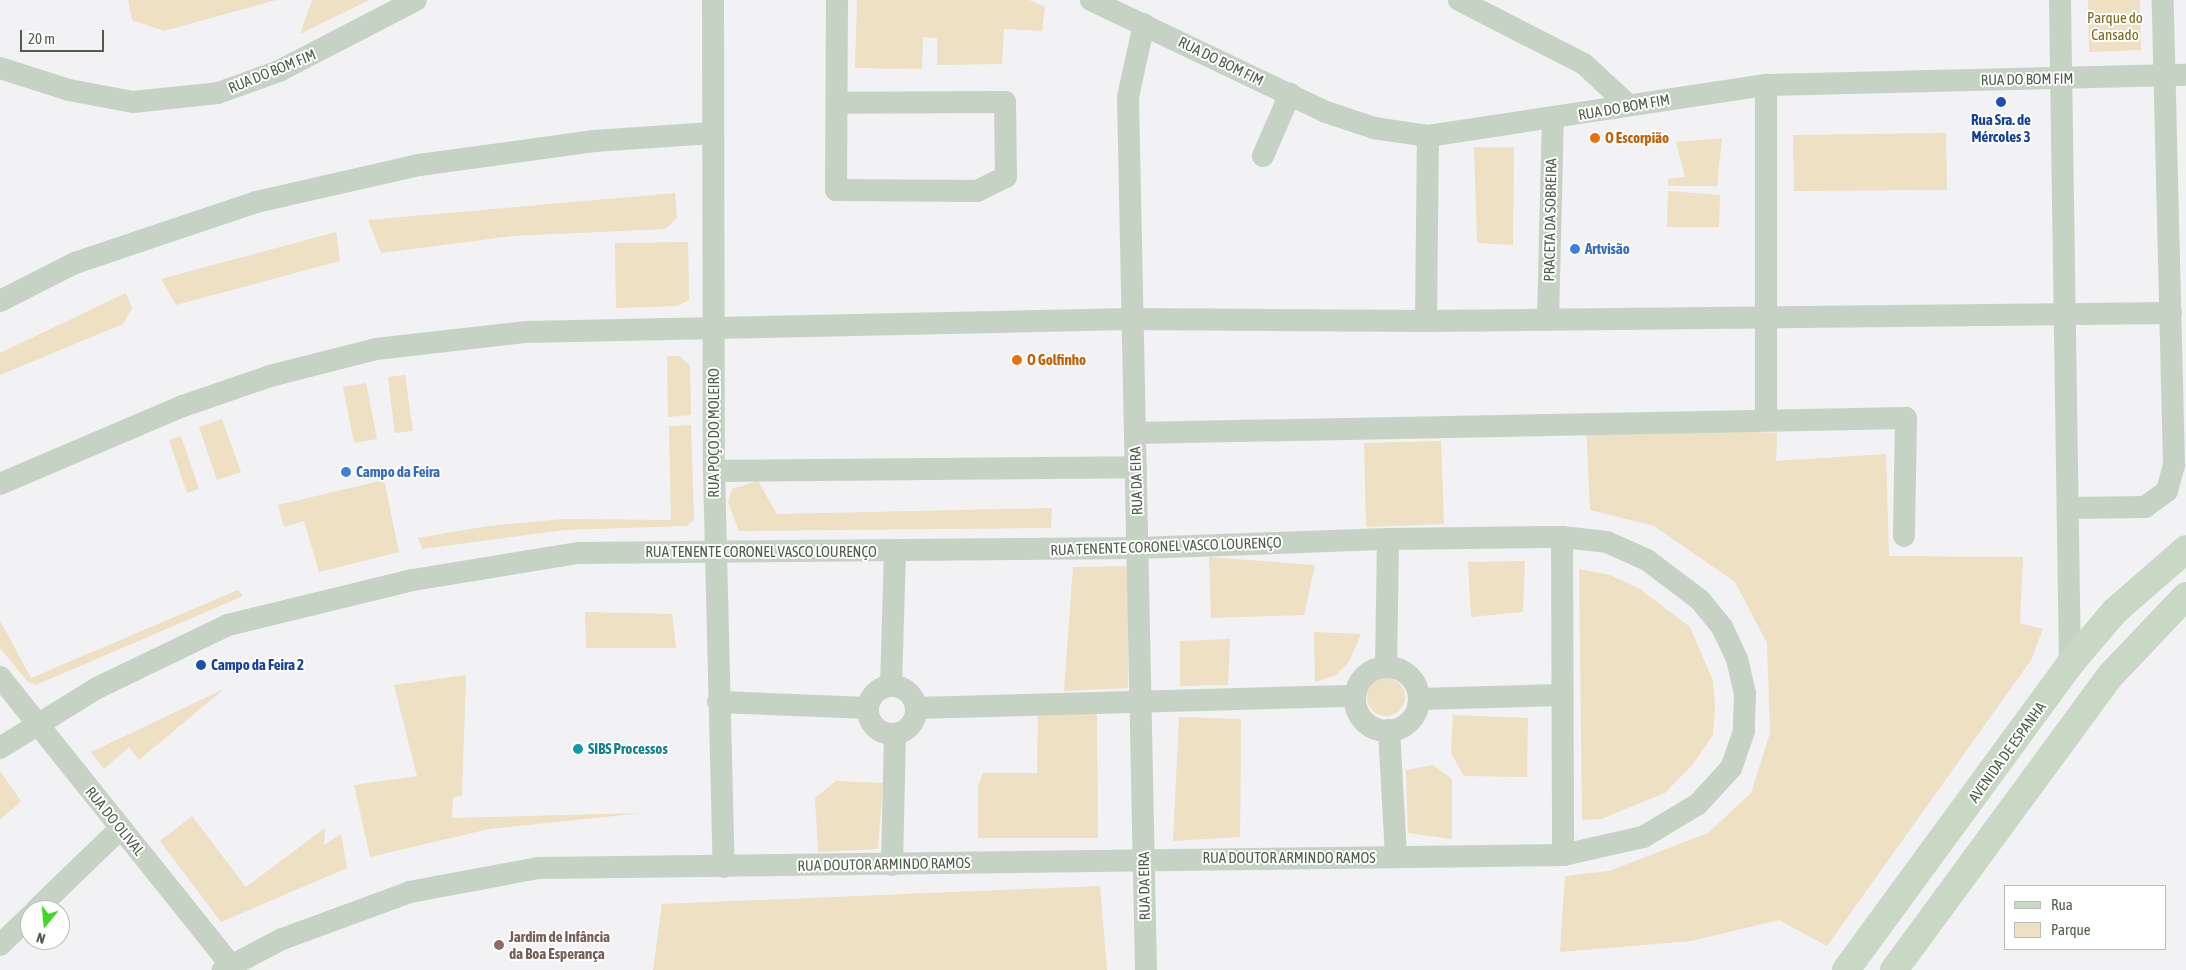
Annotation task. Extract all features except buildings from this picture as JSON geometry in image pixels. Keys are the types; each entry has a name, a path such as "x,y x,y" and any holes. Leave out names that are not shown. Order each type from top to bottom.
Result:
{"main road":[{"name":"AVENIDA DE ESPANHA","path":"1846,970 2070,664 2115,611 2186,549"},
{"path":"1894,970 2111,675 2186,596"}],"street":[{"name":"RUA DO BOM FIM","path":"0,68 69,90 133,102 218,92 278,72 416,0"},
{"name":"RUA POÇO DO MOLEIRO","path":"713,0 715,551 724,867"},
{"path":"837,0 838,103 836,190 977,191 1006,177 1005,102 838,103"},
{"name":"RUA DO BOM FIM","path":"1091,0 1290,94 1374,128 1428,136 1553,121 1627,104 1766,85 2176,75"},
{"path":"1459,0 1584,64 1627,104"},
{"path":"2060,0 2070,664"},
{"path":"2069,508 2145,507 2167,490 2174,465 2171,313 2176,75 2163,0"},
{"name":"RUA DA EIRA","path":"1144,24 1128,97 1130,319 1139,548 1146,970"},
{"path":"1766,85 1766,420"},
{"path":"1263,156 1290,94"},
{"name":"PRACETA DA SOBREIRA","path":"1548,319 1553,121"},
{"path":"0,301 75,263 256,202 420,165 594,141 712,133"},
{"path":"1426,321 1428,136"},
{"path":"0,484 183,406 270,376 376,349 526,332 714,325 1130,319 1426,321 2171,313"},
{"path":"1135,433 1906,418 1904,536"},
{"path":"714,471 1136,468"},
{"path":"1562,537 1563,855"},
{"name":"RUA TENENTE CORONEL VASCO LOURENÇO","path":"0,748 39,726 97,688 228,625 413,580 578,553 1139,548 1388,539 1562,537"},
{"name":"RUA DOUTOR ARMINDO RAMOS","path":"227,968 282,939 410,892 538,868 1563,855 1643,837 1698,804 1730,768 1744,731 1745,694 1737,659 1722,627 1675,578 1608,542 1562,537"},
{"path":"1386,667 1388,539"},
{"path":"891,686 895,551"},
{"path":"1354,696 1368,672 1386,667 1405,673 1418,699"},
{"name":"RUA DO OLIVAL","path":"0,677 121,828 227,968"},
{"path":"868,708 878,690 891,686 906,690 916,708 913,722 896,734"},
{"path":"1418,699 1562,695"},
{"path":"1354,696 1364,721 1389,730 1407,724 1418,699"},
{"path":"916,708 1354,696"},
{"path":"718,702 868,708"},
{"path":"868,708 876,727 896,734"},
{"path":"1389,730 1396,857"},
{"path":"892,865 896,734"},
{"path":"46,900 121,828"},
{"path":"0,945 20,926"}],"green space":[{"path":"128,0 276,0 164,31 132,20"},
{"path":"312,0 369,0 300,34"},
{"path":"857,0 1029,0 1045,7 1042,31 1004,29 1002,64 937,65 937,38 923,37 922,69 855,68"},
{"name":"Parque do Cansado","path":"2088,0 2140,0 2141,50 2089,52"},
{"path":"1946,133 1947,190 1794,191 1793,135"},
{"path":"1722,138 1717,186 1668,186 1668,179 1685,177 1676,142"},
{"path":"1474,147 1514,147 1513,245 1477,243"},
{"path":"1668,191 1720,195 1719,227 1667,227"},
{"path":"675,193 677,218 665,229 512,236 381,253 368,220"},
{"path":"336,232 340,261 176,305 161,279"},
{"path":"688,242 689,300 677,306 616,308 615,243"},
{"path":"126,293 132,308 123,324 0,375 0,353"},
{"path":"667,356 679,356 690,366 691,415 668,417"},
{"path":"405,375 413,431 395,433 388,377"},
{"path":"366,383 377,439 354,443 343,387"},
{"path":"222,419 241,472 217,480 199,427"},
{"path":"1586,423 1777,433 1776,461 1886,454 1889,556 2023,557 2020,623 2043,629 2031,660 1827,946 1779,920 1691,941 1560,952 1565,876 1609,871 1708,833 1751,793 1770,733 1767,643 1735,582 1654,526 1590,510"},
{"path":"691,425 694,519 687,526 564,530 422,549 418,538 488,526 563,519 671,520 669,426"},
{"path":"181,436 199,489 187,493 169,440"},
{"path":"1441,441 1444,524 1366,527 1364,443"},
{"path":"384,480 399,552 319,572 304,521 284,527 278,505"},
{"path":"758,481 777,514 1052,508 1051,528 739,531 728,502 732,489"},
{"path":"1209,557 1315,565 1304,615 1211,618"},
{"path":"1525,561 1523,612 1471,617 1468,562"},
{"path":"1129,566 1128,688 1064,691 1073,567"},
{"path":"1579,569 1610,575 1640,589 1690,627 1713,681 1715,707 1713,735 1693,764 1665,793 1601,819 1582,820"},
{"path":"238,590 243,596 36,685 28,682 0,648 0,621 31,678"},
{"path":"585,612 672,614 676,648 586,648"},
{"path":"1314,632 1361,634 1349,662 1336,675 1315,682"},
{"path":"1230,639 1228,685 1180,686 1180,641"},
{"path":"466,675 462,796 453,797 452,818 643,813 489,829 370,857 354,785 417,776 394,685"},
{"path":"1386,678 1399,684 1405,697 1399,710 1386,716 1373,710 1367,697 1373,684"},
{"path":"224,689 139,760 129,747 104,769 91,752"},
{"path":"1038,711 1097,712 1098,838 978,838 978,786 983,773 1037,773"},
{"path":"1453,715 1528,718 1527,777 1464,776 1451,753"},
{"path":"1179,717 1241,719 1240,837 1173,841"},
{"path":"1433,765 1452,779 1452,839 1408,833 1406,770"},
{"path":"0,771 21,801 0,820"},
{"path":"836,781 883,783 878,849 818,852 815,798"},
{"path":"192,816 246,887 325,828 324,845 341,834 347,868 221,922 160,841"},
{"path":"1100,886 1107,970 653,970 662,904"}],"place":[{"name":"Rua Sra. de Mércoles 3","path":"2001,102"},
{"name":"O Escorpião","path":"1595,138"},
{"name":"Artvisão","path":"1575,249"},
{"name":"O Golfinho","path":"1017,360"},
{"name":"Campo da Feira","path":"346,472"},
{"name":"Campo da Feira 2","path":"201,665"},
{"name":"SIBS Processos","path":"578,749"},
{"name":"Jardim de Infância da Boa Esperança","path":"499,945"}]}
